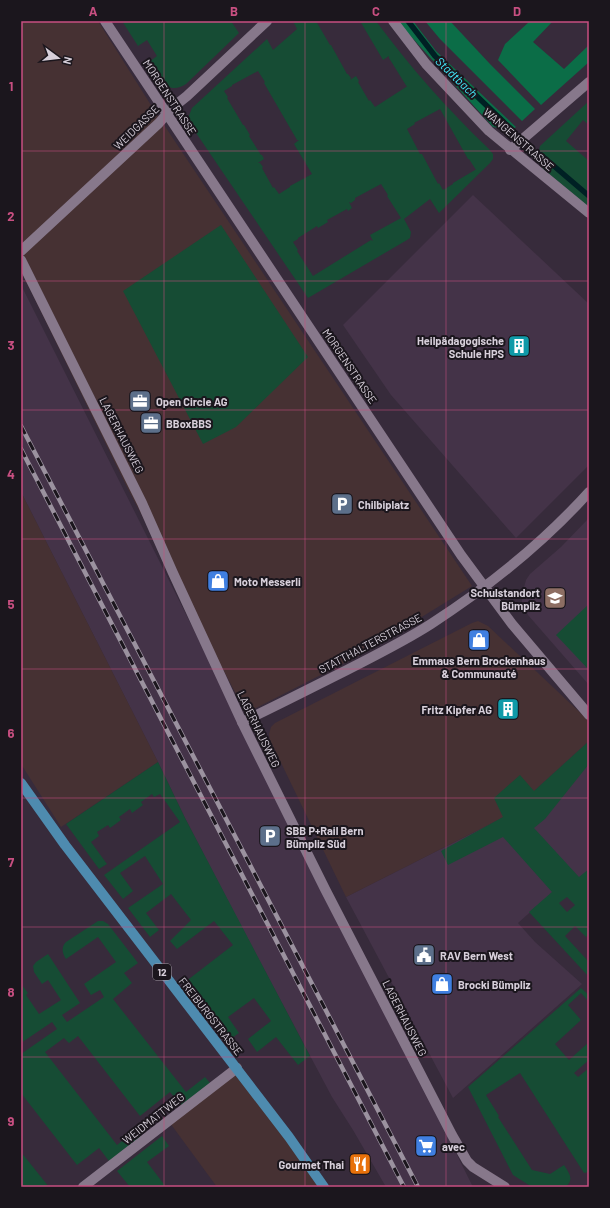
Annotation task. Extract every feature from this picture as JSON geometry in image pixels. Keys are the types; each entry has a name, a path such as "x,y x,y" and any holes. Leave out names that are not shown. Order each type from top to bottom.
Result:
{"main road":[{"name":"FREIBURGSTRASSE","path":"21,782 65,845 306,1159 324,1187"}],"street":[{"name":"MORGENSTRASSE","path":"105,21 461,555 512,624 589,714"},
{"name":"WEIDGASSE","path":"21,251 159,123 172,108 268,21"},
{"name":"WANGENSTRASSE","path":"393,21 426,64 489,131 510,150 589,213"},
{"path":"510,150 589,82"},
{"name":"LAGERHAUSWEG","path":"21,260 142,503 242,722 325,889 466,1161 505,1187"},
{"name":"STATTHALTERSTRASSE","path":"242,722 393,646 430,624 514,564 549,533 589,492"},
{"name":"WEIDMATTWEG","path":"83,1187 237,1068"}],"shaded area":[{"path":"21,21 98,21 154,110 472,586 360,655 246,713 128,489 21,271"},
{"path":"473,195 589,304 589,465 516,538 391,395 343,325"},
{"path":"21,285 473,1187 386,1187 332,1097 238,920 21,492"},
{"path":"21,492 158,762 61,827 21,764"},
{"name":"Schulstandort Bümpliz","path":"589,518 589,685 528,615 522,602 522,595 526,580 530,574 561,547"},
{"path":"478,621 488,626 589,721 589,741 508,815 346,897 270,740 269,734 271,727 275,723"},
{"path":"589,741 589,907 565,881 518,923 535,942 582,984 453,1098 346,897 508,815"},
{"path":"236,1074 324,1187 217,1187 170,1123"}],"green space":[{"path":"122,21 231,21 239,33 186,84 173,88 168,86 160,79 149,62 157,56 147,40 138,46"},
{"path":"293,21 316,21 347,74 351,78 350,80 356,76 369,101 370,100 375,107 407,87 389,56 383,60 360,21 376,21 402,55 458,119 493,154 493,159 490,163 439,213 430,199 404,219 411,232 410,238 308,298 190,124 188,118 192,108 267,39 273,50 297,29","holes":["258,71 297,140 299,140 294,144 312,174 279,194 274,187 273,188 262,168 263,167 260,163 258,163 264,159 249,136 250,135 224,91","440,109 468,159 476,170 443,190 439,183 438,184 422,154 420,154 407,129 415,124 414,123","381,184 401,218 370,235 373,241 371,240 313,276 293,242 317,226 318,228 328,222 327,220 347,209 348,211 352,208 349,202 351,203 355,200 355,198"]},
{"path":"397,21 413,21 436,51 516,127 512,130 493,127"},
{"path":"425,21 450,21 535,109 522,121 440,39"},
{"path":"530,21 553,21 533,42 564,69 589,45 589,62 541,105 498,60 505,44"},
{"path":"589,101 589,125 583,120 566,141 589,161 589,207 542,168 546,164 542,160 539,151 540,146"},
{"path":"221,225 308,357 236,427 203,444 123,291"},
{"path":"589,604 589,670 556,635"},
{"path":"589,741 589,764 545,819 534,828 579,877 589,869 589,934 586,937 575,926 565,936 589,962 589,977 529,912 552,892 503,837 448,865 441,851 503,817 494,798 520,775 534,791","holes":["567,897 575,905 567,912 559,903"]},
{"path":"158,762 185,818 310,1056 298,1065 276,1037 257,1052 248,1039 271,1021 254,998 228,1017 239,1033 229,1040 185,982 233,945 214,921 177,949 170,941 191,920 171,894 146,913 159,930 150,937 128,908 163,884 145,856 120,873 133,891 123,899 104,875 180,822 160,794 154,797 152,794 141,802 143,805 132,813 130,809 119,817 121,820 110,828 108,825 97,832 99,836 91,842 107,864 99,869 66,824"},
{"path":"98,921 103,921 108,924 138,963 124,973 132,983 113,999 186,1092 205,1077 210,1083 181,1105 170,1092 140,1116 78,1036 69,1043 64,1038 45,1052 117,1145 136,1130 141,1136 109,1161 99,1148 77,1165 21,1093 21,1054 57,1029 52,1022 21,1043 21,984 28,993 26,995 39,1014 61,1000 48,980 42,984 34,972 33,966 36,962 48,954 80,1003 62,1015 67,1022 104,997 100,990 91,995 84,984 116,962 98,937 66,959 63,950 63,946 66,942"},
{"path":"581,988 589,995 589,1002 581,993 568,1005 581,1020 555,1044 569,1060 589,1042 589,1060 574,1073 578,1077 589,1068 589,1172 584,1173 520,1073 486,1095 499,1116 498,1117 532,1170 550,1174 564,1165 570,1176 570,1182 565,1187 532,1187 513,1175 468,1087"},
{"path":"162,1136 169,1146 147,1162 166,1187 130,1187 117,1171"},
{"path":"21,1152 49,1187 21,1187"}],"waterway":[{"name":"Stadtbach","path":"408,21 435,56 510,128"},
{"name":"Stadtbach","path":"541,155 589,196"}],"railway":[{"path":"21,426 418,1187"},
{"path":"21,449 404,1187"}],"place":[{"name":"Heilpädagogische Schule HPS","path":"519,346"},
{"name":"Open Circle AG","path":"140,401"},
{"name":"BBoxBBS","path":"151,423"},
{"name":"Chilbiplatz","path":"342,504"},
{"name":"Moto Messerli","path":"218,581"},
{"name":"Schulstandort Bümpliz","path":"555,598"},
{"name":"Emmaus Bern Brockenhaus & Communauté","path":"479,640"},
{"name":"Fritz Kipfer AG","path":"508,709"},
{"name":"SBB P+Rail Bern Bümpliz Süd","path":"270,836"},
{"name":"RAV Bern West","path":"424,955"},
{"name":"Brocki Bümpliz","path":"442,984"},
{"name":"avec","path":"426,1146"},
{"name":"Gourmet Thai","path":"360,1164"}]}
